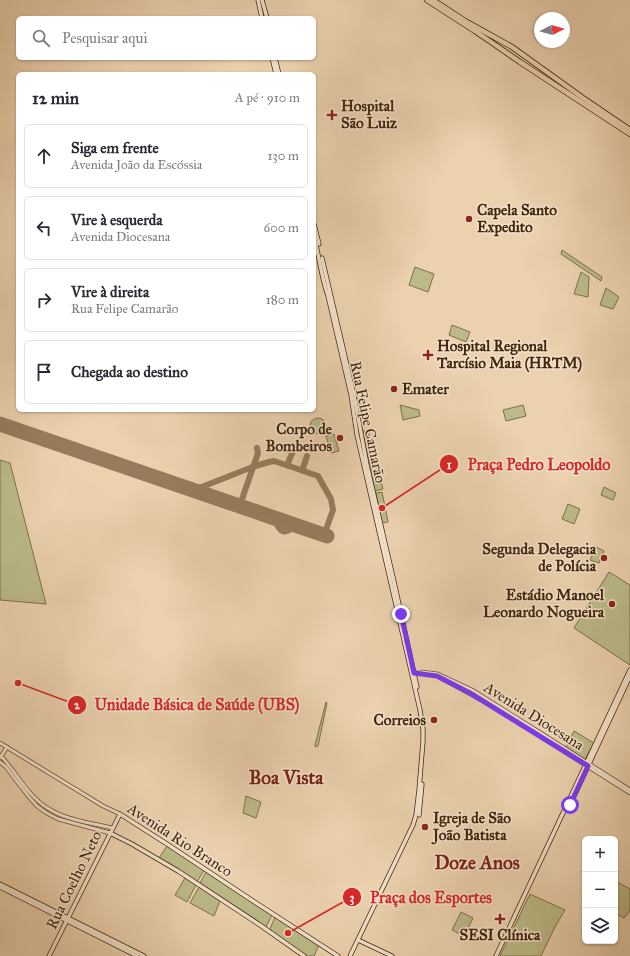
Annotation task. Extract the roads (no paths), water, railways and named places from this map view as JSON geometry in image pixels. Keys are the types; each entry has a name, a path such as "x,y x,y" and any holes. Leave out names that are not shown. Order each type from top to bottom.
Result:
{"highway":[{"path":"427,0 475,30 508,54 630,134"},
{"path":"433,0 465,21 512,47 569,89 630,130"},
{"path":"441,0 440,3 442,6"},
{"path":"508,54 513,52 512,47"},
{"path":"520,62 518,57 524,56"}],"main road":[{"path":"258,0 262,16"},
{"path":"262,0 266,16"},
{"path":"272,60 276,72"},
{"path":"276,60 278,72"},
{"name":"Rua Felipe Camarão","path":"316,232 354,395 367,471 402,635 412,672"},
{"name":"Rua Felipe Camarão","path":"316,245 352,404 356,428 397,594 424,729 419,815"},
{"path":"321,268 324,282 328,283"},
{"path":"352,404 355,414 358,414"},
{"path":"356,428 356,424 358,423 360,431"},
{"path":"392,586 396,597 397,594"},
{"path":"396,607 396,603 398,602 400,610"},
{"path":"402,635 406,644 406,639"},
{"path":"497,956 630,670"},
{"path":"587,764 630,676"},
{"name":"Rua Felipe Camarão","path":"350,956 413,825 420,790"},
{"name":"Rua Coelho Neto","path":"111,834 112,828 120,815"},
{"name":"Rua Coelho Neto","path":"50,956 120,815"},
{"name":"Avenida Rio Branco","path":"120,815 338,956"},
{"name":"Avenida Rio Branco","path":"111,834 132,844 178,871 256,922 304,956"},
{"path":"0,884 68,920"},
{"path":"0,887 144,956"},
{"path":"97,934 137,956"},
{"path":"358,940 392,956"}],"street":[{"name":"Avenida Diocesana","path":"412,672 437,676 488,701 630,790"},
{"name":"Avenida Rio Branco","path":"0,743 120,815"},
{"path":"7,747 1,757 32,796 40,803 66,818 112,828"},
{"path":"0,762 6,767 33,801 49,815 54,818 111,834"},
{"name":"Avenida Diocesana","path":"587,764 630,793"}],"place":[{"name":"Hospital São Luiz","path":"332,115"},
{"name":"Capela Santo Expedito","path":"469,219"},
{"name":"Hospital Regional Tarcísio Maia (HRTM)","path":"428,355"},
{"name":"Emater","path":"394,389"},
{"name":"Corpo de Bombeiros","path":"340,438"},
{"name":"Praça Pedro Leopoldo","path":"382,508"},
{"name":"Segunda Delegacia de Polícia","path":"604,558"},
{"name":"Estádio Manoel Leonardo Nogueira","path":"612,604"},
{"name":"Unidade Básica de Saúde (UBS)","path":"18,683"},
{"name":"Correios","path":"434,720"},
{"name":"Igreja de São João Batista","path":"425,827"},
{"name":"SESI Clínica","path":"500,919"},
{"name":"Praça dos Esportes","path":"288,933"}],"district":[{"name":"Boa Vista","path":"286,777"},
{"name":"Doze Anos","path":"477,862"}]}
